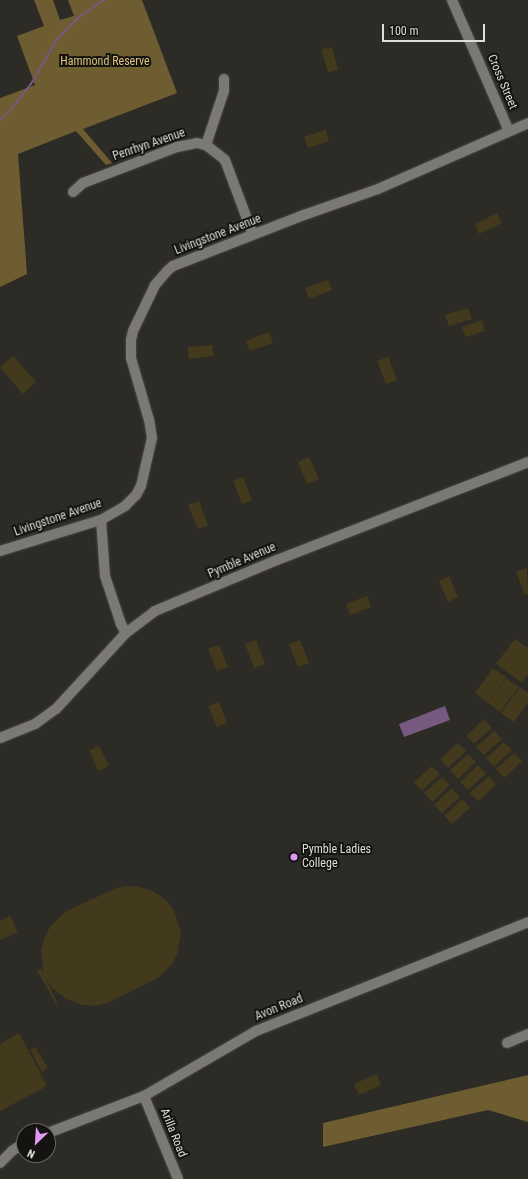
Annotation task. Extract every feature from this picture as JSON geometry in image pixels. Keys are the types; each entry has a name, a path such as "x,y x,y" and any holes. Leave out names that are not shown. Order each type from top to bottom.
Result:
{"street":[{"name":"Cross Street","path":"452,0 509,131"},
{"path":"224,79 224,91 206,145 225,160 254,235"},
{"name":"Livingstone Avenue","path":"0,551 102,520 125,506 136,495 150,450 152,432 131,358 133,331 156,285 173,266 378,189 528,123"},
{"name":"Penrhyn Avenue","path":"73,192 83,183 177,147 197,143 206,145"},
{"name":"Pymble Avenue","path":"0,738 35,724 56,709 126,633 155,611 277,560 528,462"},
{"path":"102,520 105,576 121,624 126,633"},
{"name":"Avon Road","path":"56,1130 144,1096 256,1031 528,922"},
{"path":"507,1043 528,1034"},
{"name":"Arilla Road","path":"144,1096 178,1179"},
{"path":"0,1163 16,1148"}],"shaded area":[{"path":"332,47 338,70 328,72 321,49"},
{"path":"326,130 329,141 308,148 304,137"},
{"path":"497,213 502,223 479,234 475,224"},
{"path":"328,280 332,290 309,299 305,288"},
{"path":"468,308 472,319 449,326 445,315"},
{"path":"482,320 485,331 466,337 462,327"},
{"path":"269,332 273,343 250,351 246,341"},
{"path":"212,345 214,356 189,359 188,347"},
{"path":"13,356 36,382 23,394 0,367"},
{"path":"388,357 397,380 386,384 377,361"},
{"path":"309,457 319,479 307,484 298,462"},
{"path":"243,477 252,500 242,504 233,481"},
{"path":"199,501 208,525 198,529 188,505"},
{"path":"527,568 528,594 525,595 516,572"},
{"path":"449,576 458,597 448,602 439,581"},
{"path":"367,596 371,607 350,615 346,604"},
{"path":"515,639 528,648 528,674 522,683 496,664"},
{"path":"256,640 265,664 254,668 245,644"},
{"path":"300,640 309,663 298,667 289,644"},
{"path":"219,645 228,667 217,671 208,649"},
{"path":"493,668 506,677 488,703 475,693"},
{"path":"506,678 519,687 500,712 488,703"},
{"path":"520,687 528,693 528,702 514,722 501,713"},
{"path":"219,702 227,723 217,727 208,706"},
{"path":"445,706 450,720 404,737 399,724"},
{"path":"484,719 492,728 474,744 466,736"},
{"path":"494,731 502,739 484,755 476,747"},
{"path":"504,742 512,750 494,767 486,758"},
{"path":"458,743 466,751 448,768 440,759"},
{"path":"99,746 109,766 98,771 89,750"},
{"path":"514,753 522,761 504,778 496,769"},
{"path":"468,754 476,762 458,779 450,770"},
{"path":"478,765 486,774 468,790 460,782"},
{"path":"432,766 440,774 422,791 414,782"},
{"path":"489,776 496,785 478,801 470,793"},
{"path":"442,777 450,785 432,802 424,793"},
{"path":"452,788 460,797 442,813 434,805"},
{"path":"462,799 470,808 452,824 444,816"},
{"path":"127,886 140,887 153,891 165,899 174,910 181,933 177,955 172,964 158,978 107,1003 95,1006 83,1005 66,999 52,988 45,977 58,1004 57,1005 37,971 41,969 44,973 41,953 44,938 50,927 65,912 116,888"},
{"path":"10,916 18,932 0,940 0,921"},
{"path":"19,1033 47,1086 0,1111 0,1044"},
{"path":"35,1047 48,1068 42,1072 30,1050"},
{"path":"377,1074 381,1085 359,1095 354,1084"}],"green space":[{"name":"Hammond Reserve","path":"34,0 53,0 60,20 74,16 68,0 142,0 177,93 83,129 112,163 106,165 76,131 18,154 27,274 0,287 0,98 35,85 17,36 44,26"},
{"path":"528,1075 528,1122 488,1110 323,1147 323,1123"}],"waterway":[{"path":"0,120 9,112 31,84 57,39 78,18 104,0"}],"place":[{"name":"Pymble Ladies College","path":"294,857"}]}
